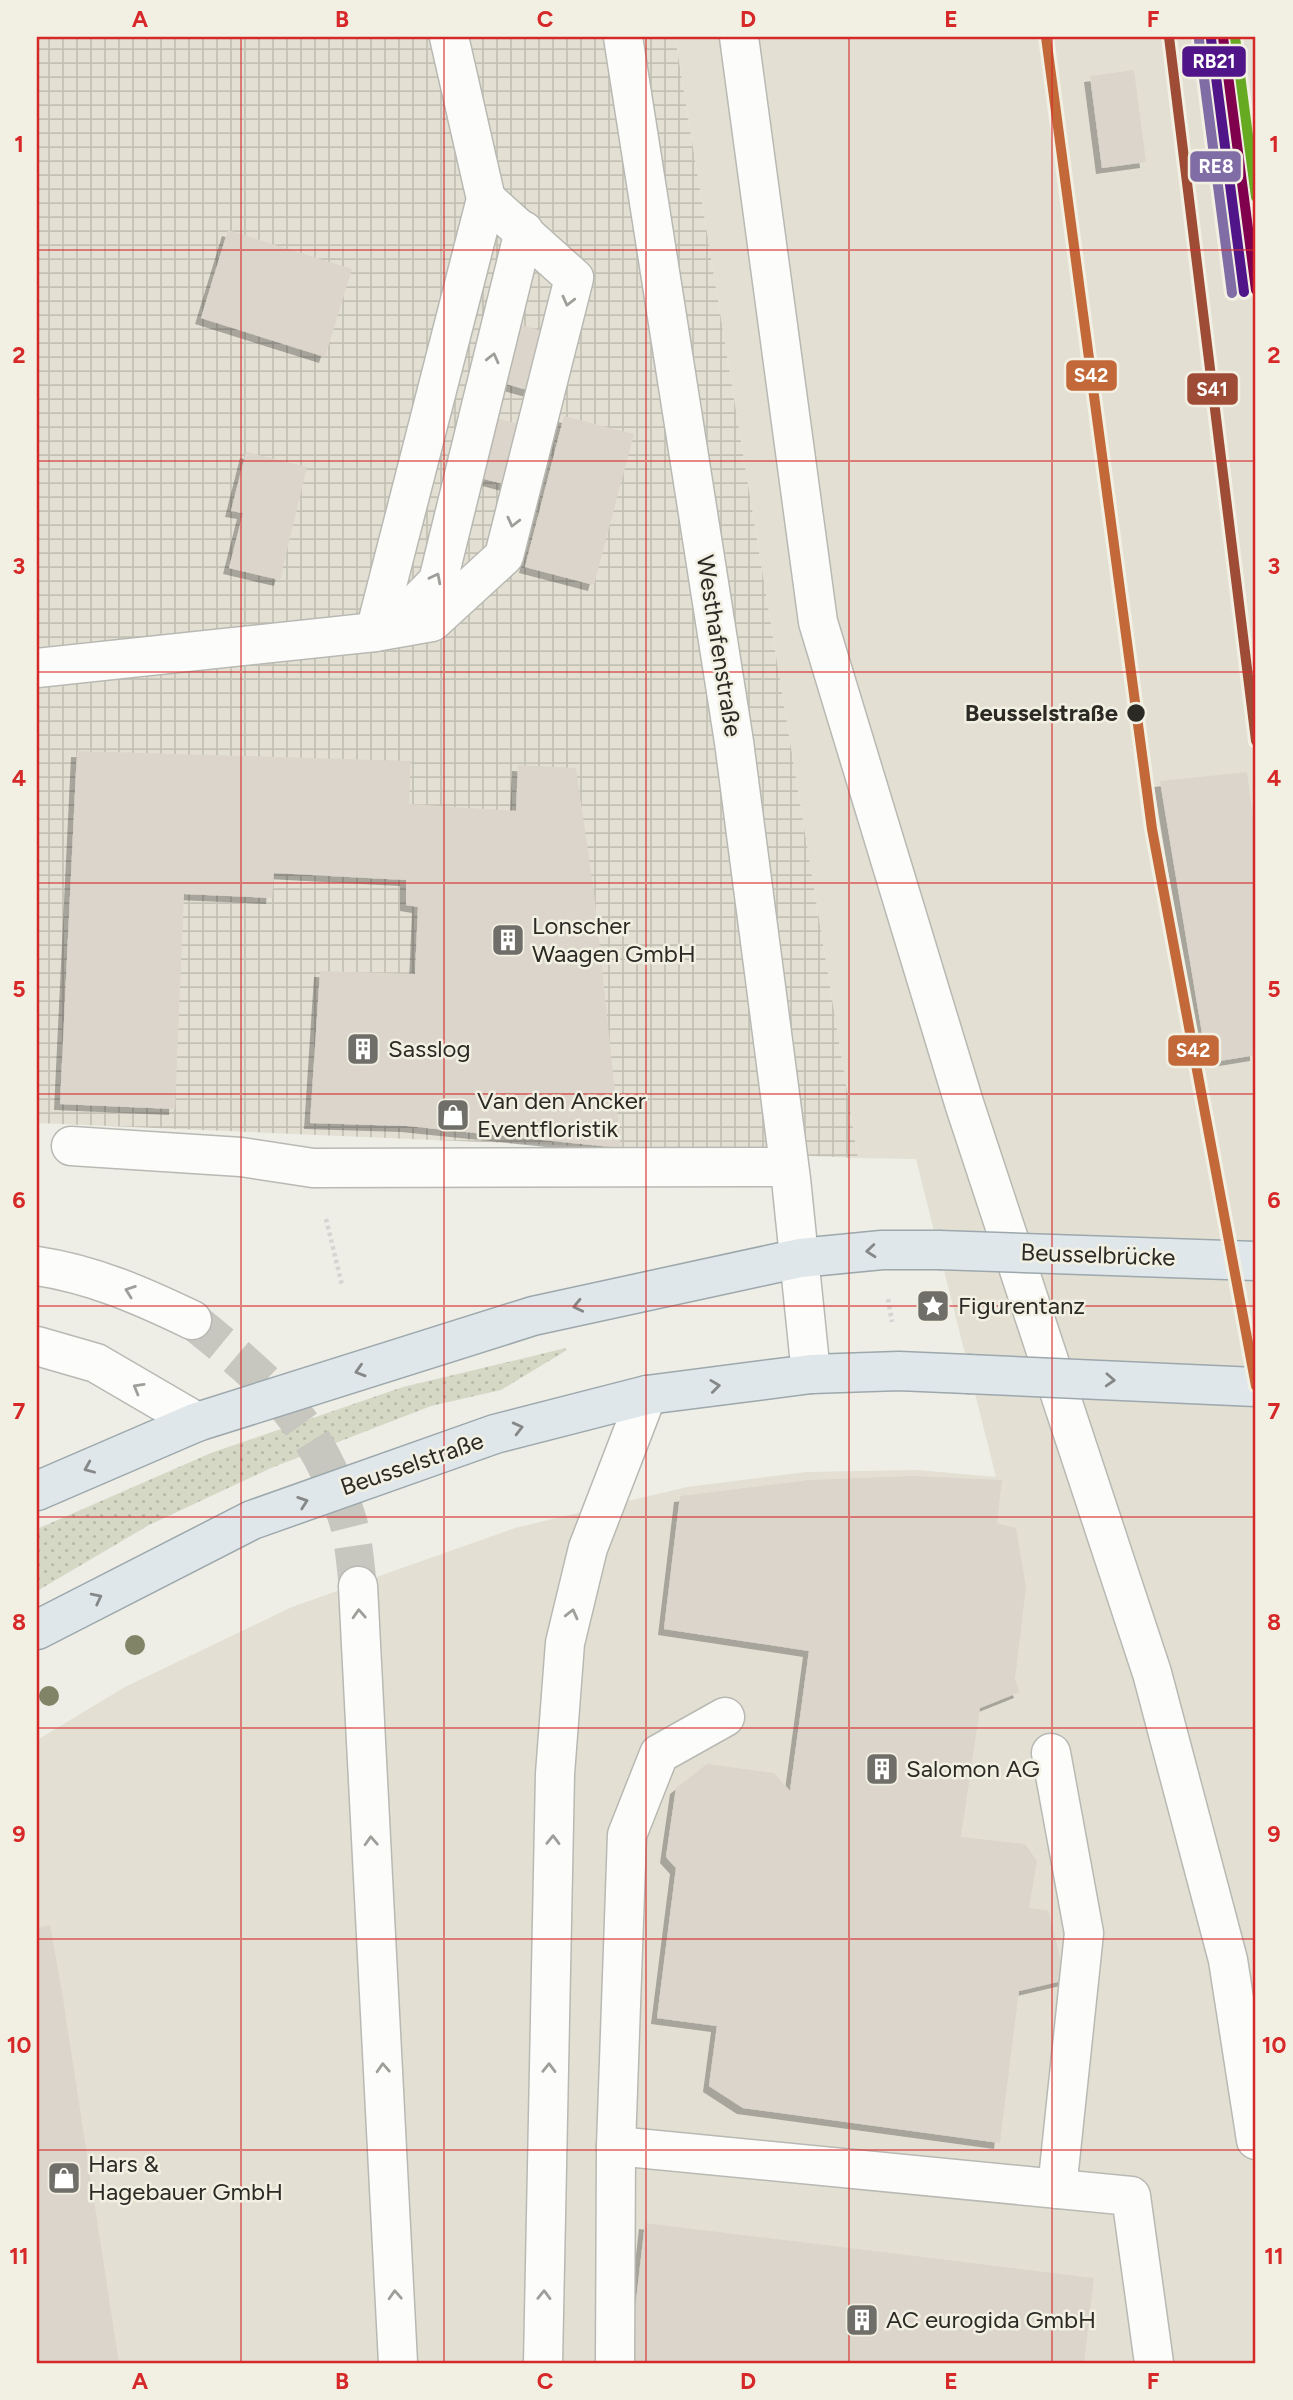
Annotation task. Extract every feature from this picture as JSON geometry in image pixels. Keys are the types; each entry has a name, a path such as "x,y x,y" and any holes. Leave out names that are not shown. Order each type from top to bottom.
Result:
{"main road":[{"name":"Beusselbrücke","path":"800,1258 882,1250 939,1250 1256,1261"},
{"path":"37,1491 197,1422 533,1316 800,1258"},
{"name":"Beusselstraße","path":"37,1630 252,1520 495,1434 648,1395 811,1374 899,1371 1256,1387"}],"street":[{"path":"383,630 486,199 449,37"},
{"name":"Westhafenstraße","path":"623,37 734,743 800,1258"},
{"path":"739,37 818,622 964,1102 1152,1673 1228,1960 1256,2140"},
{"path":"37,668 383,630 432,622 504,556 574,278 486,199"},
{"path":"383,630 438,581 524,231"},
{"path":"71,1146 241,1157 313,1168 789,1167"},
{"path":"800,1258 811,1374"},
{"path":"37,1266 62,1269 134,1292 192,1320"},
{"path":"37,1346 96,1363 197,1422"},
{"path":"543,2363 555,1774 565,1643 588,1548 648,1395"},
{"path":"358,1586 398,2363"},
{"path":"615,2363 617,2146 628,1835 659,1754 724,1717"},
{"path":"1051,1753 1084,1933 1057,2189"},
{"path":"617,2146 1131,2196 1154,2363"}],"path":[{"path":"335,1250 342,1285"},
{"path":"888,1295 894,1333"}],"shaded area":[{"path":"37,37 675,37 858,1158 37,1123"},
{"path":"675,37 1256,37 1256,2363 37,2363 37,1740 125,1687 292,1607 515,1528 687,1487 806,1472 918,1470 996,1477 916,1159 858,1158"}],"green space":[{"path":"566,1348 567,1350 501,1390 431,1406 271,1468 149,1525 37,1591 37,1529 211,1453 403,1387"}],"building":[{"path":"1134,70 1146,162 1102,168 1090,76"},
{"path":"228,230 352,269 325,357 201,318"},
{"path":"521,325 546,332 531,391 506,384"},
{"path":"564,416 634,434 594,585 525,567"},
{"path":"497,418 522,425 507,485 481,478"},
{"path":"246,452 307,467 280,580 229,568 243,513 231,511"},
{"name":"Lonscher Waagen GmbH","path":"77,751 411,761 409,804 516,811 518,765 576,768 594,892 621,1148 407,1126 310,1123 320,971 415,974 418,907 406,905 406,880 274,873 272,898 184,894 175,1109 60,1104"},
{"path":"1247,772 1256,840 1256,1055 1207,1063 1160,781"},
{"name":"Salomon AG","path":"912,1476 1002,1480 997,1523 1016,1528 1026,1587 1015,1679 1020,1692 980,1708 961,1837 1025,1844 1037,1861 1029,1908 1048,1910 1066,1980 1019,1991 1000,2143 743,2108 709,2086 717,2026 657,2018 676,1868 666,1857 676,1788 707,1764 774,1773 790,1791 809,1651 664,1629 680,1496 809,1480"},
{"name":"Hars & Hagebauer GmbH","path":"50,1925 119,2363 37,2363 37,1928"},
{"name":"AC eurogida GmbH","path":"645,2223 1094,2278 1084,2363 629,2363"}],"tunnel":[{"path":"192,1320 266,1384 304,1429 320,1454 335,1484 347,1518 358,1586"}],"transit line":[{"name":"S42","path":"1046,37 1152,829 1256,1386"},
{"name":"S41","path":"1169,37 1256,741"},
{"path":"1223,37 1256,290"},
{"path":"1235,37 1256,197"},
{"name":"RB21","path":"1211,39 1244,292"},
{"name":"RE8","path":"1199,40 1232,293"}],"place":[{"name":"Beusselstraße","path":"1136,713"},
{"name":"Lonscher Waagen GmbH","path":"508,940"},
{"name":"Sasslog","path":"363,1049"},
{"name":"Van den Ancker Eventfloristik","path":"453,1115"},
{"name":"Figurentanz","path":"933,1306"},
{"name":"Salomon AG","path":"882,1769"},
{"name":"Hars & Hagebauer GmbH","path":"64,2178"},
{"name":"AC eurogida GmbH","path":"862,2320"}]}
